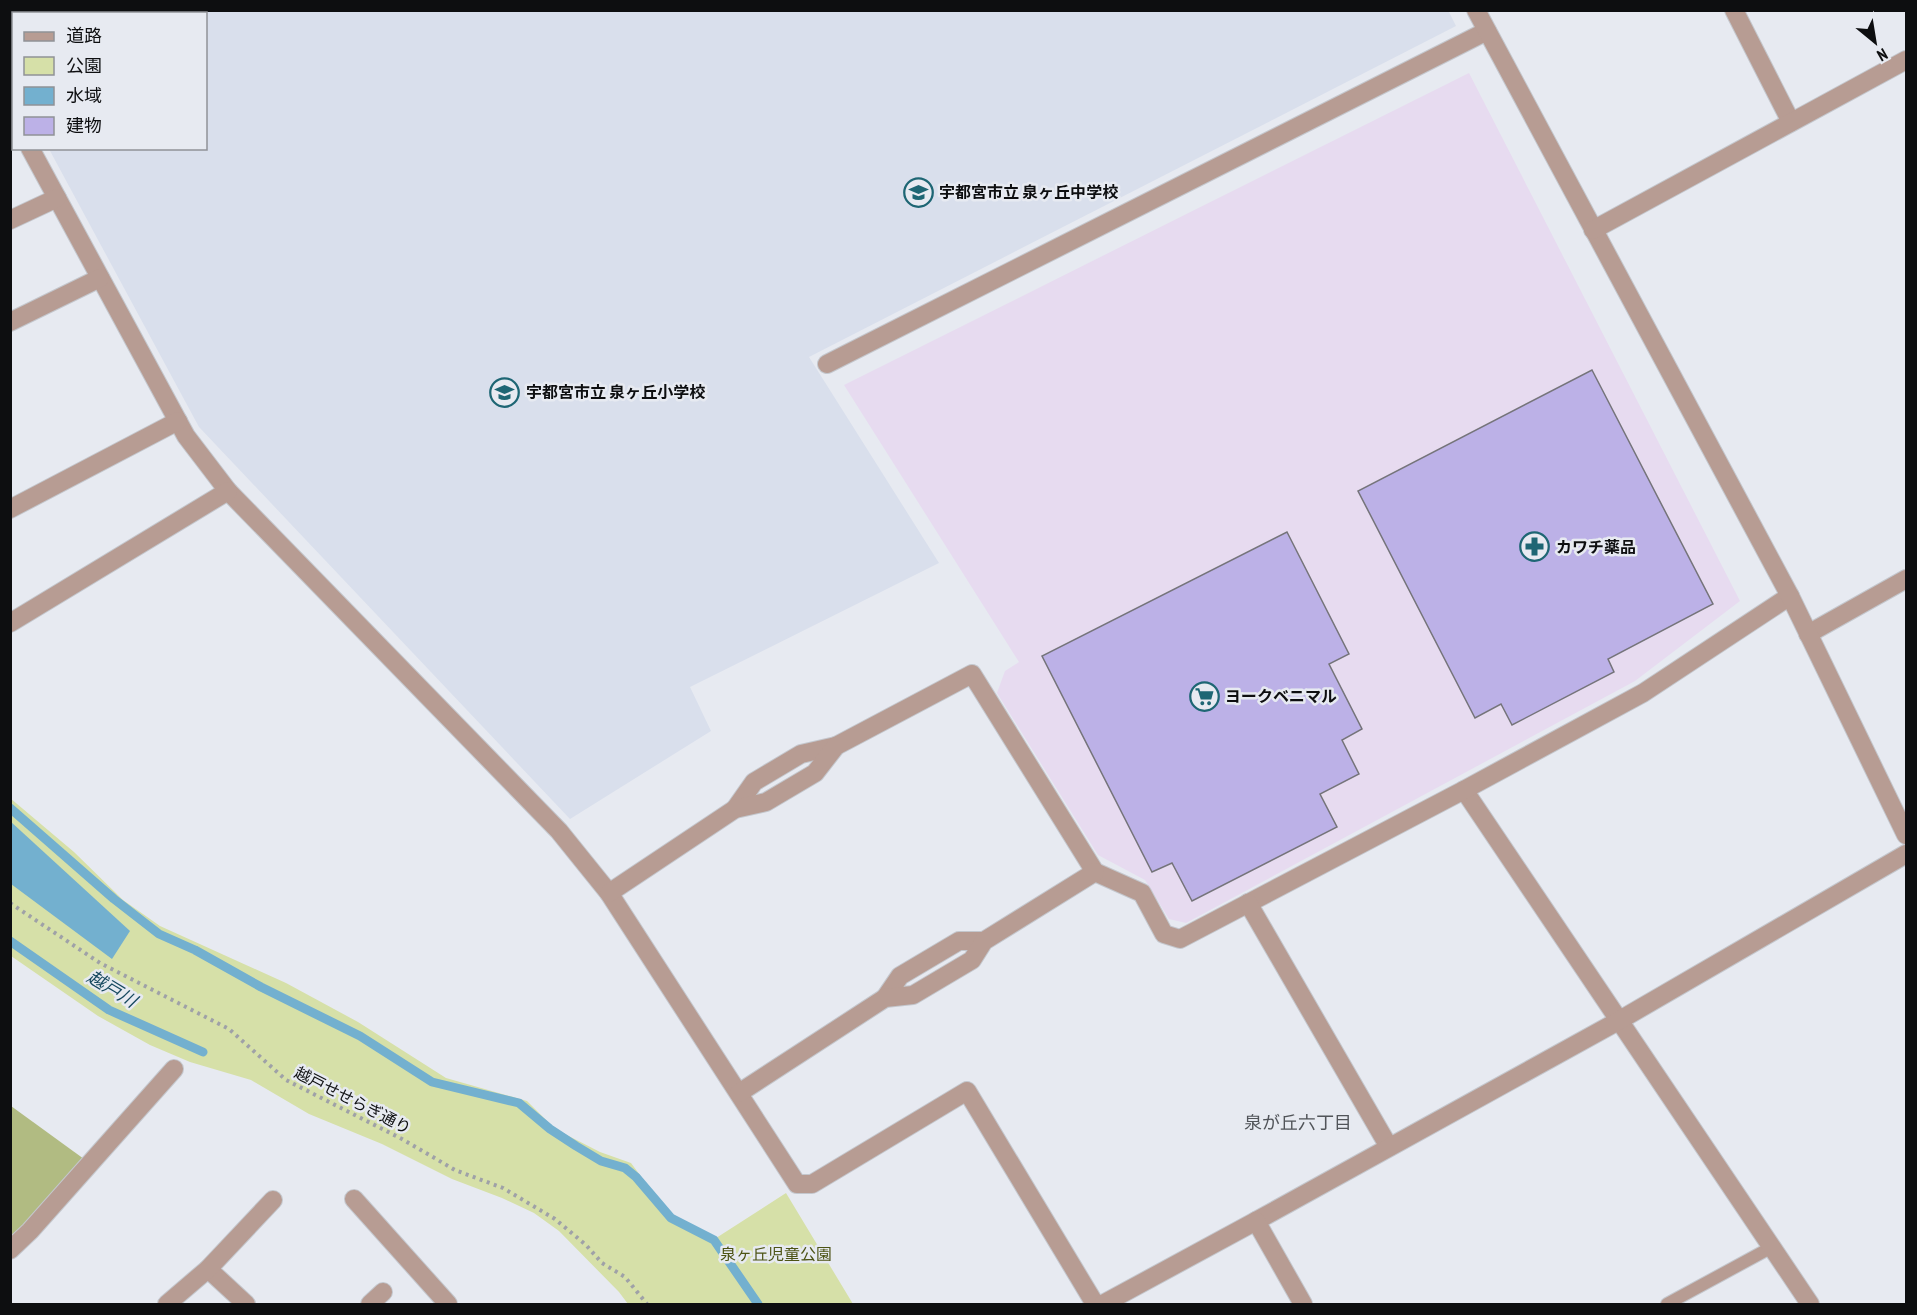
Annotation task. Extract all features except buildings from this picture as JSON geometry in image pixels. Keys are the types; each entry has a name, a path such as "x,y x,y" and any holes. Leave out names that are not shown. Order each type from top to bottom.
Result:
{"street":[{"path":"1476,10 1790,596 1906,835"},
{"path":"1734,10 1791,122"},
{"path":"827,364 1487,31"},
{"path":"1593,230 1906,60"},
{"path":"31,150 186,436 228,490 560,831 609,893 797,1184 812,1184 967,1091 1095,1305"},
{"path":"10,220 57,198"},
{"path":"10,322 100,278"},
{"path":"10,509 178,421"},
{"path":"10,623 228,490"},
{"path":"1808,634 1906,579"},
{"path":"609,893 735,809 766,802 815,773 836,746 972,674 1095,872 1142,892 1164,934 1179,939 1464,790 1643,693 1790,596"},
{"path":"1464,790 1810,1305"},
{"path":"1103,1305 1620,1020 1906,854"},
{"path":"738,1093 885,998 913,995 972,960 984,941 1095,872"},
{"path":"1248,903 1389,1147"},
{"path":"10,1250 30,1231 174,1069"},
{"path":"354,1199 448,1305"},
{"path":"167,1305 208,1269 273,1200"},
{"path":"1256,1221 1303,1305"},
{"path":"208,1269 246,1305"}],"lane":[{"path":"1667,1305 1772,1247"}],"path":[{"name":"越戸せせらぎ通り","path":"10,903 100,963 229,1029 286,1080 402,1139 455,1170 503,1188 555,1219 586,1245 602,1263 626,1277 647,1305"}],"shaded area":[{"name":"宇都宮市立 泉ヶ丘小学校","path":"11,10 1448,10 1456,26 809,357 939,563 690,687 711,731 570,819 199,427 50,150 207,150 207,12 12,12 12,81 10,78"},
{"path":"1469,73 1740,601 1635,681 1186,923 1169,919 1145,880 1098,855 997,693 1005,671 1019,662 844,385"}],"green space":[{"name":"泉ヶ丘児童公園","path":"10,798 74,852 123,900 160,926 286,983 358,1022 446,1078 527,1101 555,1129 600,1152 631,1163 669,1214 713,1240 786,1193 853,1304 628,1304 559,1231 534,1213 452,1179 382,1144 309,1114 251,1080 190,1062 150,1045 98,1016 11,956"},
{"path":"11,1106 95,1167 11,1250"}],"water":[{"path":"10,821 130,931 112,959 11,884"}],"waterway":[{"path":"10,808 114,899 159,934 195,950 261,987 360,1036 432,1082 519,1103 550,1129 576,1146 601,1161 625,1168 636,1177 671,1218 714,1240 758,1304"},
{"name":"越戸川","path":"10,941 109,1010 203,1052"}],"place":[{"name":"宇都宮市立 泉ヶ丘中学校","path":"918,192"},
{"name":"宇都宮市立 泉ヶ丘小学校","path":"505,392"},
{"name":"カワチ薬品","path":"1535,547"},
{"name":"ヨークベニマル","path":"1204,696"}],"district":[{"name":"泉が丘六丁目","path":"1298,1123"}]}
